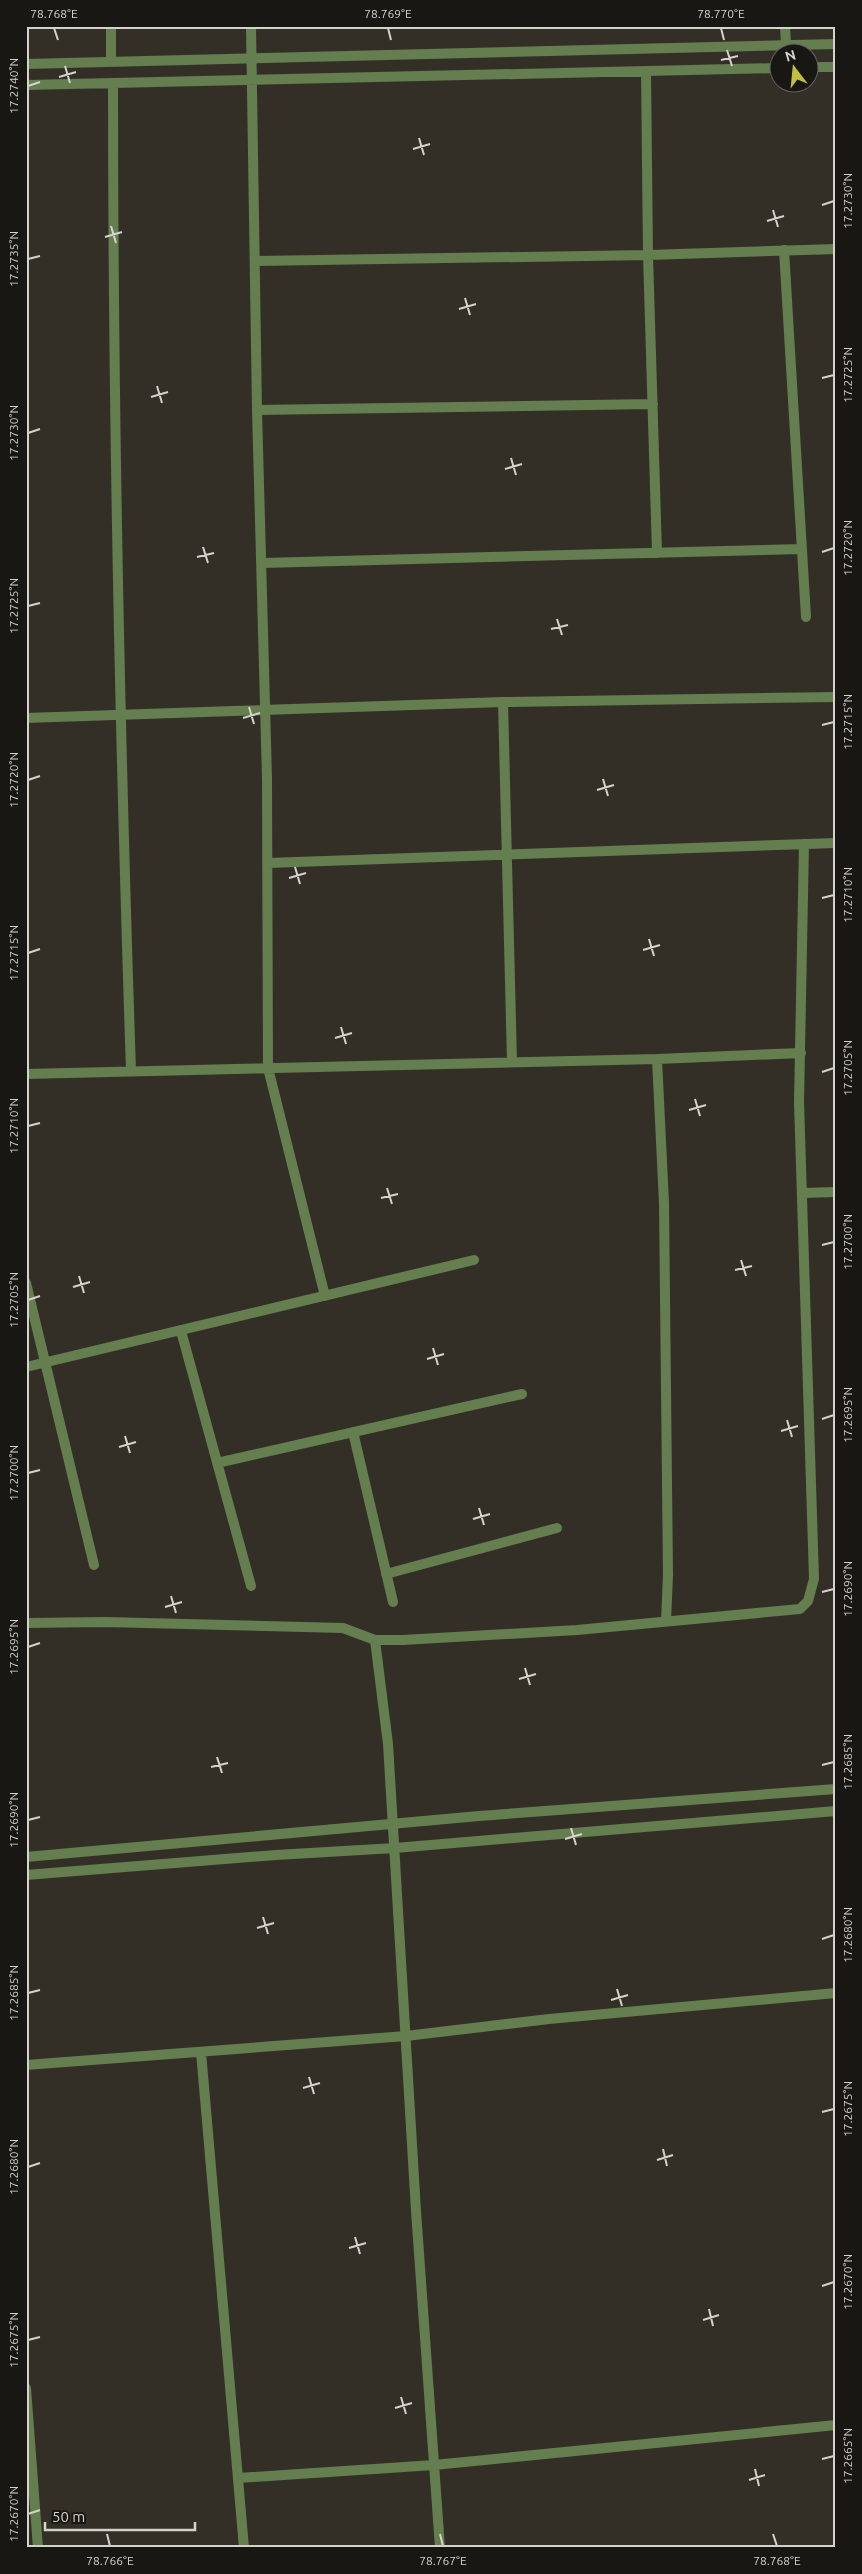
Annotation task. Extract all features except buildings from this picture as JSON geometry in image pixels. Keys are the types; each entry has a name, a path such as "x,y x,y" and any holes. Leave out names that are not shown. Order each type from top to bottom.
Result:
{"street":[{"path":"110,26 112,62"},
{"path":"251,26 257,410 266,710 268,1068 326,1296"},
{"path":"785,26 786,42"},
{"path":"820,44 836,44"},
{"path":"26,64 770,45"},
{"path":"820,67 836,67"},
{"path":"26,85 770,68"},
{"path":"646,71 648,255 657,553"},
{"path":"113,83 113,316 120,715 131,1071"},
{"path":"255,261 648,255 836,249"},
{"path":"784,250 806,617"},
{"path":"257,410 652,404"},
{"path":"262,562 802,549"},
{"path":"26,718 503,702 836,697"},
{"path":"503,702 512,1062"},
{"path":"268,863 836,843"},
{"path":"26,1623 106,1622 343,1628 375,1640 577,1630 800,1608 808,1601 814,1578 800,1102 804,844"},
{"path":"26,1074 657,1059 801,1053"},
{"path":"657,1059 664,1203 668,1575 666,1621"},
{"path":"803,1193 836,1192"},
{"path":"26,1367 474,1260"},
{"path":"26,1283 94,1565"},
{"path":"181,1331 251,1586"},
{"path":"218,1463 522,1394"},
{"path":"353,1432 393,1602"},
{"path":"386,1574 557,1528"},
{"path":"375,1640 388,1744 440,2548"},
{"path":"26,1857 479,1816 836,1789"},
{"path":"26,1875 276,1855 395,1848 836,1811"},
{"path":"26,2065 406,2036 559,2018 836,1993"},
{"path":"201,2052 244,2548"},
{"path":"26,2388 30,2481 38,2548"},
{"path":"238,2478 434,2465 836,2425"}]}
